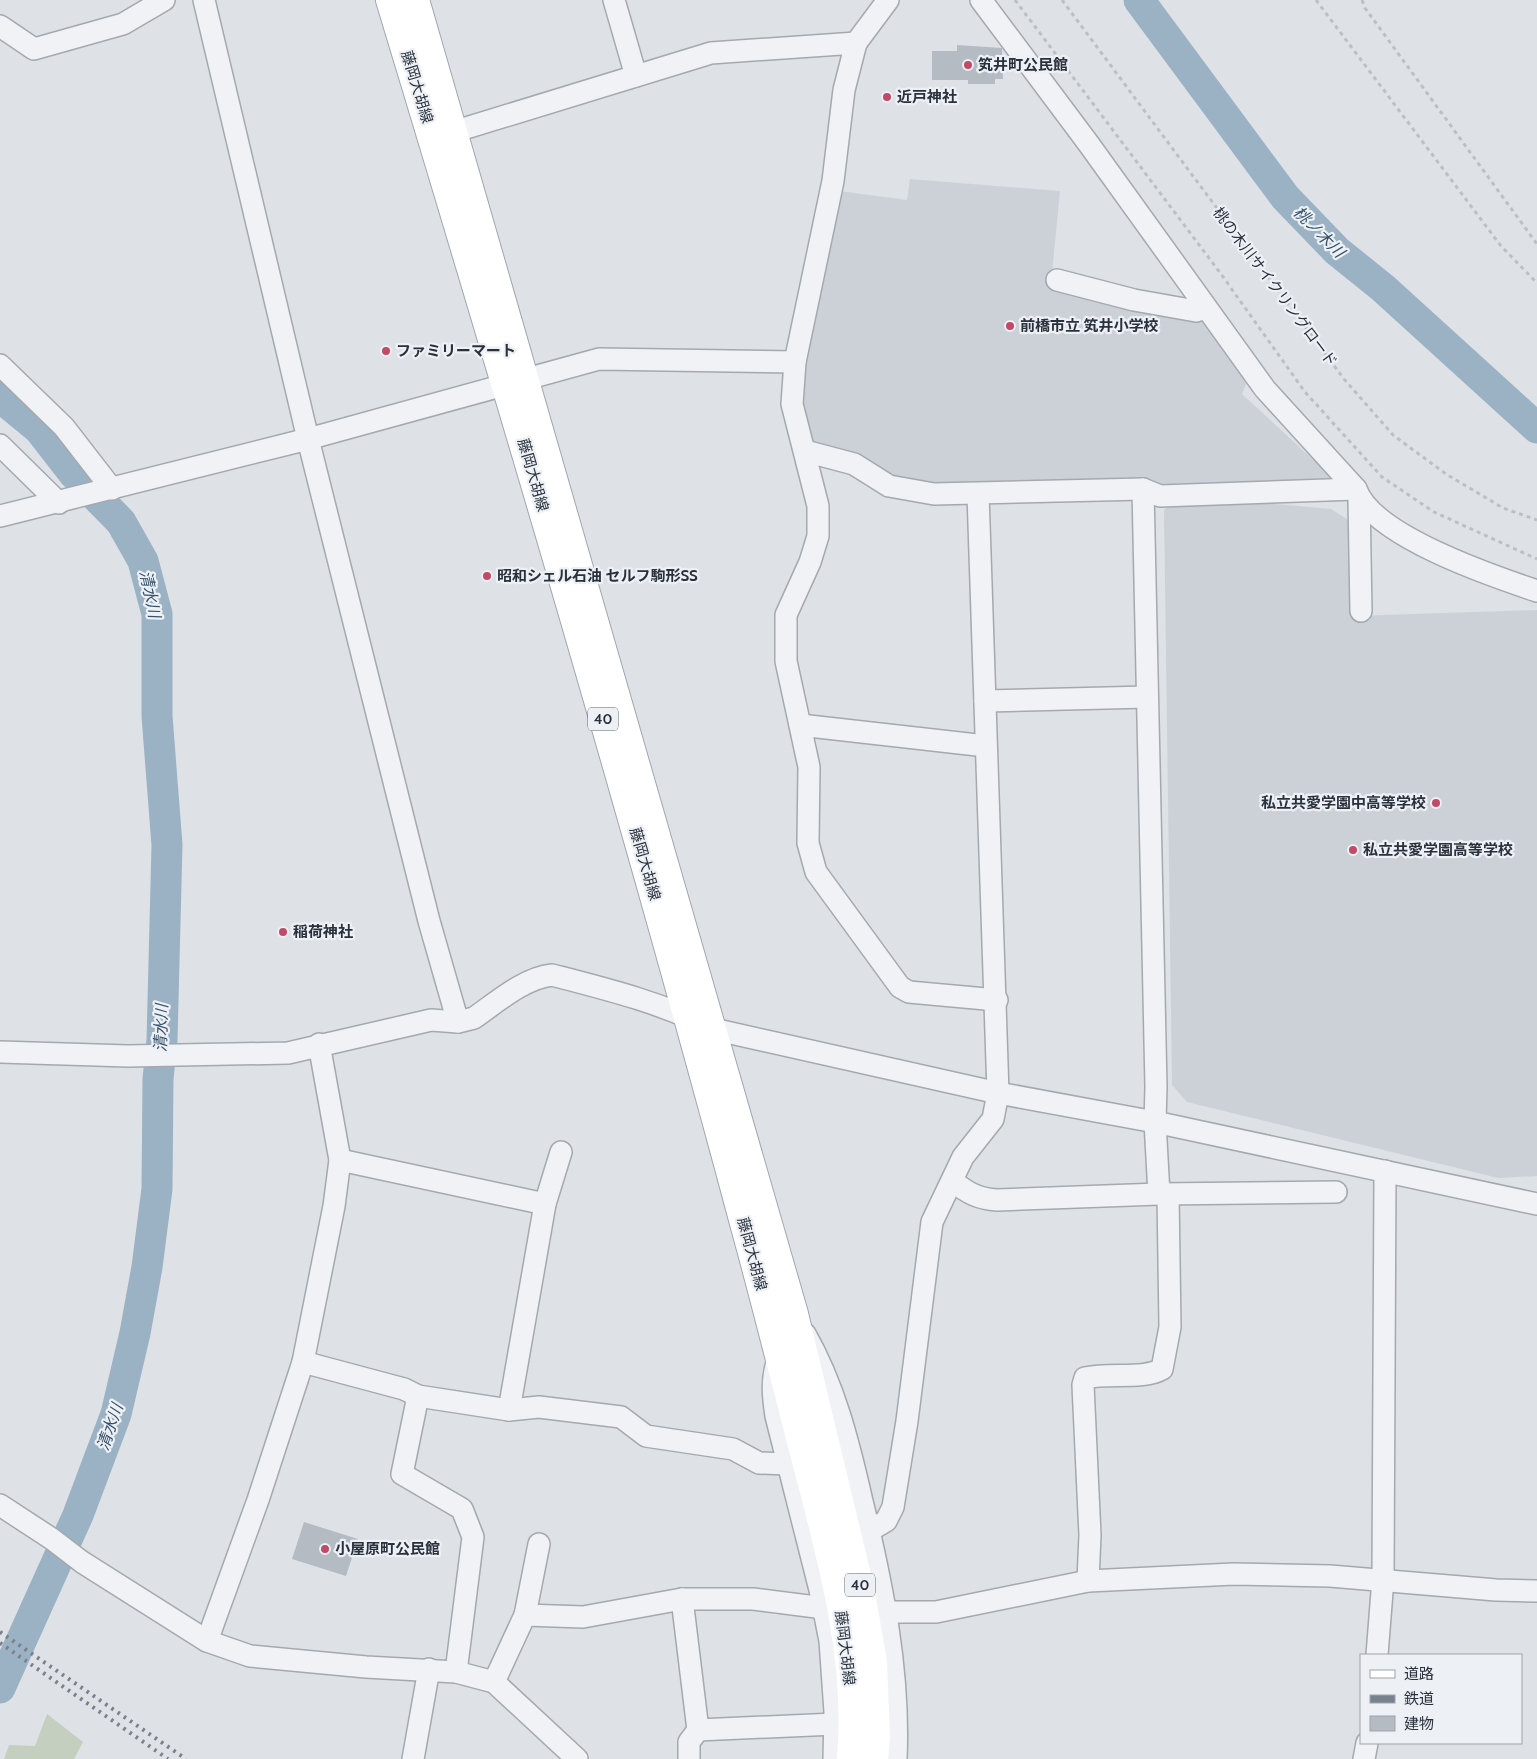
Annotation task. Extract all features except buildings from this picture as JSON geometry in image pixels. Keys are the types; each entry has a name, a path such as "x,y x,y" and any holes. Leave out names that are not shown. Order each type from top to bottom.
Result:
{"main road":[{"name":"藤岡大胡線","path":"390,0 516,383 713,1029 794,1314 860,1588 873,1662 858,1743"},
{"name":"藤岡大胡線","path":"415,0 453,132 516,383 689,1016 779,1357 837,1589 850,1663 858,1743"}],"street":[{"path":"0,26 34,50 123,24 164,0"},
{"path":"204,0 308,438 429,921 458,1022"},
{"path":"614,0 636,76"},
{"path":"888,0 856,42 844,90 833,181 795,362 792,404 818,506 818,536 810,562 786,615 786,661 809,767 808,843 816,872 904,990 997,1000"},
{"path":"981,0 1088,143 1205,308 1278,405 1357,495 1386,523 1431,550 1537,591"},
{"path":"453,132 711,53 856,42"},
{"path":"1057,280 1134,300 1196,311 1205,308"},
{"path":"0,516 58,503 308,438 599,359 795,362"},
{"path":"0,365 64,428 112,489"},
{"path":"0,446 58,503"},
{"path":"805,451 854,464 889,486 934,494 1143,489 1160,496 1357,495"},
{"path":"1088,1581 1090,1535 1083,1385 1085,1378 1101,1374 1154,1374 1162,1368 1170,1328 1164,1194 1155,1122 1156,1087 1143,489"},
{"path":"870,1531 886,1521 894,1507 907,1421 932,1222 963,1157 993,1119 998,1093 997,1000 978,494"},
{"path":"1357,495 1361,612"},
{"path":"985,701 1147,697"},
{"path":"800,725 986,746"},
{"path":"0,1052 128,1056 288,1053 319,1044 431,1020 458,1022 474,1018 519,988 536,980 552,976 689,1016 713,1029 998,1093 1155,1122 1537,1204"},
{"path":"207,1640 258,1500 304,1362 334,1206 340,1160 319,1044"},
{"path":"509,1410 545,1204 561,1152"},
{"path":"340,1160 545,1204"},
{"path":"1378,1654 1383,1579 1385,1171"},
{"path":"953,1181 972,1195 984,1200 1164,1194 1336,1192"},
{"path":"794,1314 818,1357 837,1402 870,1531 885,1612 897,1702 896,1759"},
{"path":"779,1357 773,1373 772,1394 824,1608 830,1640 858,1743"},
{"path":"304,1362 404,1389 418,1396 509,1410 539,1407 621,1418 646,1436 733,1449 759,1463 787,1459"},
{"path":"418,1396 402,1474 462,1510 473,1537 456,1672"},
{"path":"0,1505 52,1539 82,1562 207,1640 250,1656 366,1667 429,1669 456,1672 494,1682 577,1759"},
{"path":"494,1682 525,1615 539,1544"},
{"path":"885,1612 936,1612 1088,1581 1234,1574 1383,1579 1496,1590 1537,1591"},
{"path":"525,1615 583,1617 682,1599 753,1599 824,1608"},
{"path":"682,1599 698,1730 689,1742 689,1759"},
{"path":"413,1759 429,1669"},
{"path":"698,1730 858,1743"},
{"path":"834,1759 858,1743"},
{"path":"1364,1759 1367,1744"}],"path":[{"path":"1015,0 1221,274 1305,392 1382,477 1434,512 1537,559"},
{"name":"桃の木川サイクリングロード","path":"1062,0 1344,379 1393,435 1446,474 1503,508 1537,520"},
{"path":"1316,0 1501,246 1525,274 1537,283"},
{"path":"1362,0 1365,8 1537,244"}],"shaded area":[{"name":"前橋市立 笂井小学校","path":"910,179 1060,191 1051,284 1204,319 1247,382 1242,394 1334,479 1139,485 936,485 891,479 811,443 804,415 804,366 839,191 907,200"},
{"name":"私立共愛学園高等学校","path":"1233,500 1331,509 1352,522 1353,616 1537,610 1537,1176 1498,1178 1187,1102 1172,1085 1164,510 1172,502"}],"green space":[{"path":"47,1714 83,1742 74,1759 4,1759 9,1745 35,1746"}],"waterway":[{"name":"桃ノ木川","path":"1139,0 1285,197 1337,251 1383,288 1537,428"},
{"name":"清水川","path":"0,397 39,429 74,474 121,522 143,561 157,614 157,716 167,845 162,1040 158,1079 157,1189 147,1267 135,1333 116,1414 78,1515 0,1688"}],"railway":[{"path":"0,1632 186,1759"},
{"path":"0,1643 168,1759"}],"place":[{"name":"笂井町公民館","path":"968,65"},
{"name":"近戸神社","path":"887,97"},
{"name":"前橋市立 笂井小学校","path":"1010,326"},
{"name":"ファミリーマート","path":"386,351"},
{"name":"昭和シェル石油 セルフ駒形SS","path":"487,576"},
{"name":"私立共愛学園中高等学校","path":"1436,803"},
{"name":"私立共愛学園高等学校","path":"1353,850"},
{"name":"稲荷神社","path":"283,932"},
{"name":"小屋原町公民館","path":"325,1549"}]}
